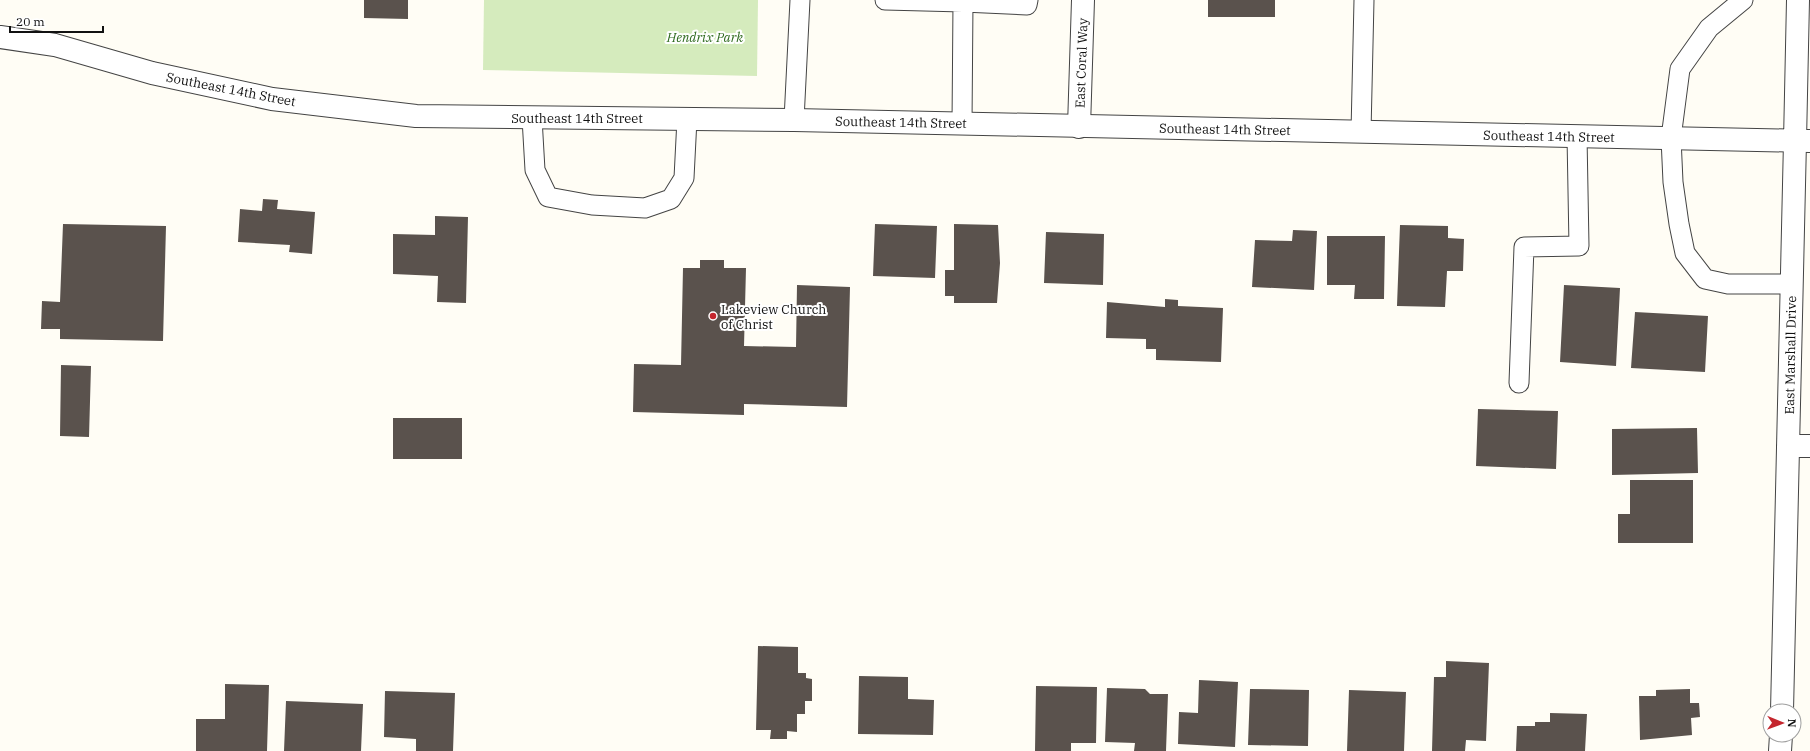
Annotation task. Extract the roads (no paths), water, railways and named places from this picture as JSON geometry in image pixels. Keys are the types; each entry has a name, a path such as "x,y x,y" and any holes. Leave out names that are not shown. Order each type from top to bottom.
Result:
{"street":[{"name":"East Coral Way","path":"1079,127 1083,0"},
{"name":"East Marshall Drive","path":"1782,703 1791,284 1802,141 1798,0"},
{"name":"Southeast 14th Street","path":"0,37 55,45 152,73 272,99 416,116 794,120 1802,141"},
{"path":"1788,446 1810,446"}],"lane":[{"path":"794,120 800,0"},
{"path":"885,0 1028,5 1028,0"},
{"path":"1361,132 1364,0"},
{"path":"1743,0 1709,28 1680,69 1671,138 1673,182 1685,253 1705,279 1728,284 1791,284"},
{"path":"962,124 963,2"},
{"path":"532,118 535,170 548,197 592,205 645,208 670,199 684,178 687,119"},
{"path":"1519,383 1524,247 1579,246 1577,136"}],"place":[{"name":"Lakeview Church of Christ","path":"713,316"}],"park label":[{"name":"Hendrix Park","path":"705,37"}]}
